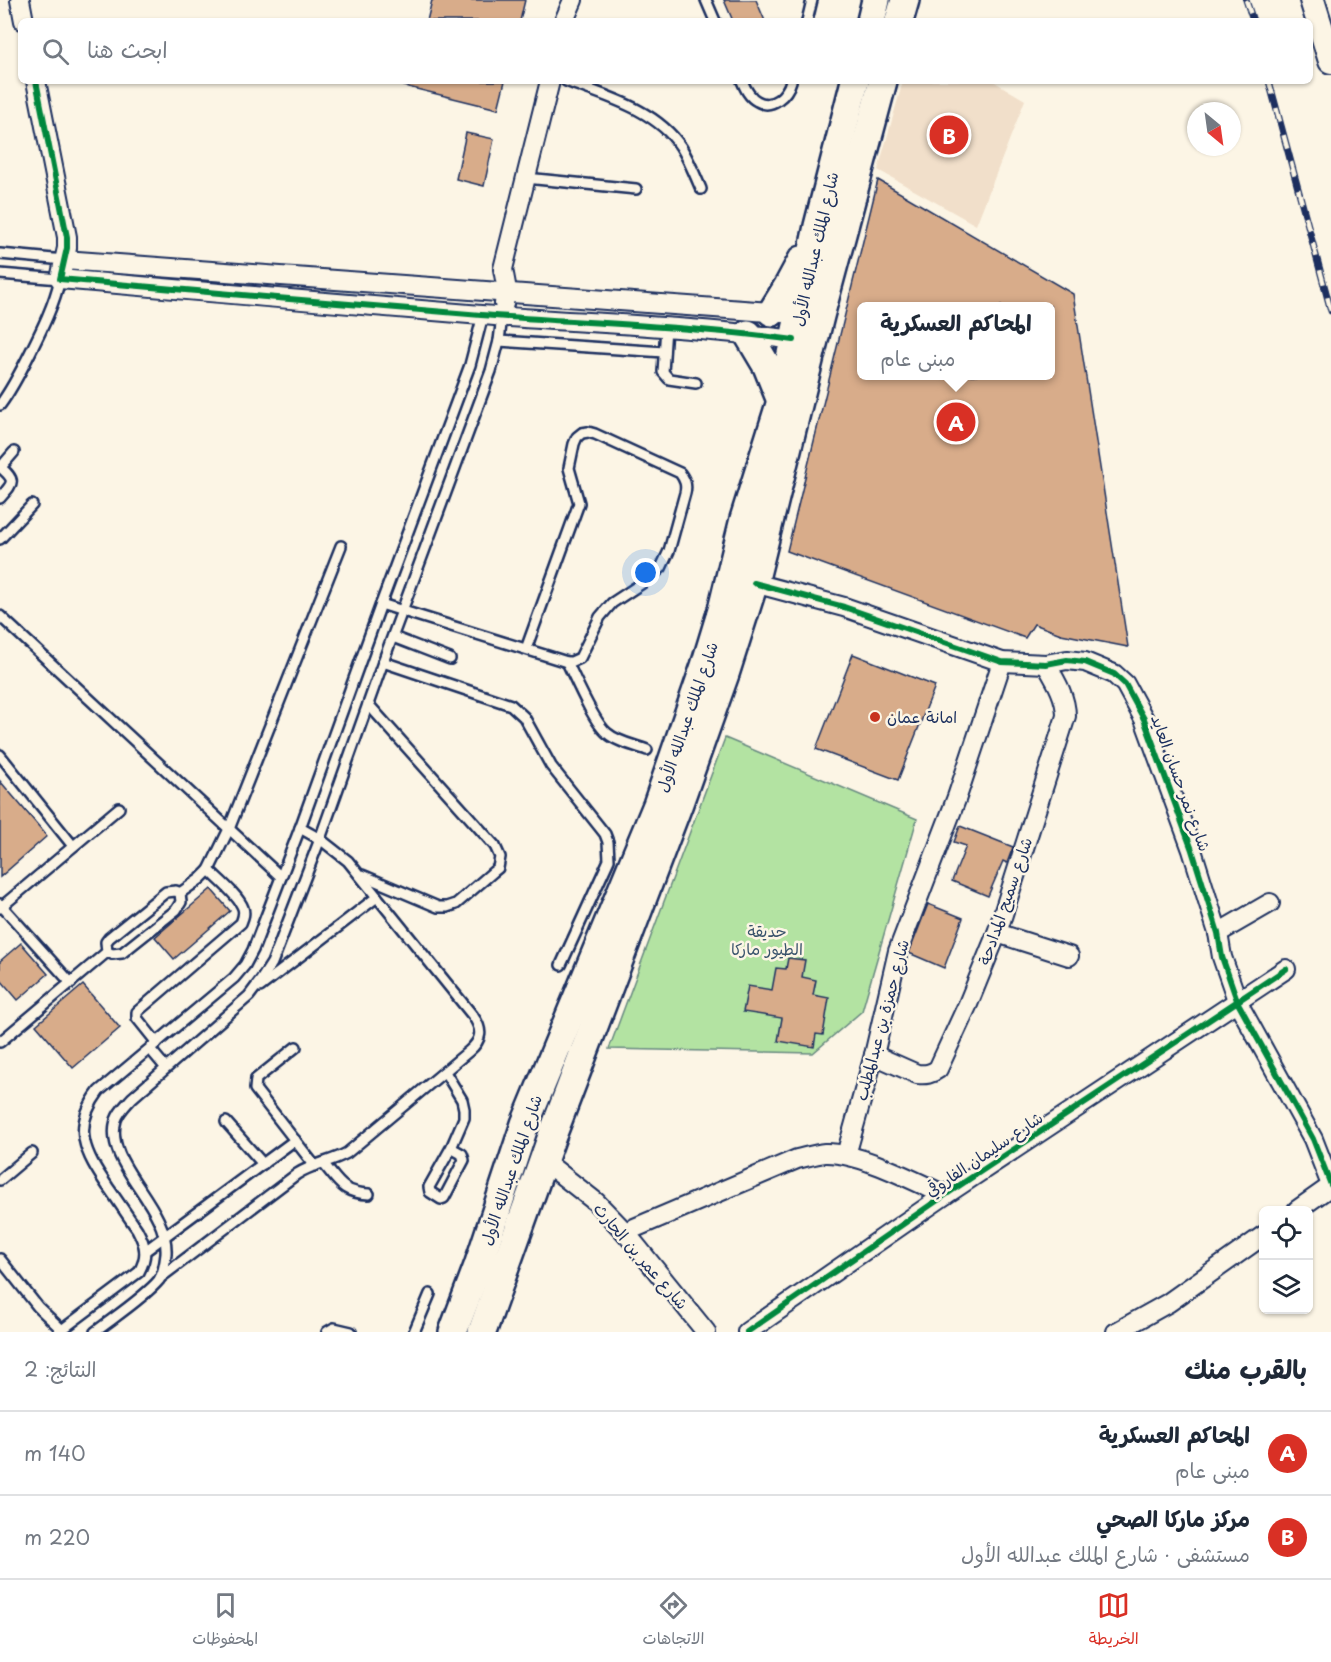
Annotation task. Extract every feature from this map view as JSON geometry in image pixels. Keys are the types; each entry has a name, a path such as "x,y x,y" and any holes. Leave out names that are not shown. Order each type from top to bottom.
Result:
{"main road":[{"path":"872,18 876,0"},
{"path":"900,18 905,0"},
{"name":"شارع الملك عبدالله الأول","path":"482,1332 683,793 725,674 753,583 807,328 818,226 854,84"},
{"name":"شارع الملك عبدالله الأول","path":"453,1332 478,1266 525,1124 674,760 722,610 744,519 781,401 807,328 882,84"},
{"path":"772,312 788,286 818,226"},
{"path":"748,334 767,366 781,401"}],"street":[{"path":"20,0 23,18"},
{"path":"565,18 573,0"},
{"path":"1312,0 1331,61"},
{"path":"37,84 65,226 67,248 60,279 483,315 748,334 807,328"},
{"path":"502,316 506,293 503,269 549,84"},
{"path":"64,260 772,312 807,328"},
{"path":"483,315 487,292 496,275 503,269"},
{"path":"666,327 667,305"},
{"name":"شارع نمر حسان العايد","path":"753,583 844,607 1002,662 1046,664 1067,660 1084,662 1114,674 1125,684 1144,719 1182,821 1218,933 1222,957 1239,1003 1313,1139 1331,1185"},
{"name":"شارع حمزة بن عبدالمطلب","path":"846,1155 874,1055 898,951 957,797 1002,662"},
{"name":"شارع سميح المدادحة","path":"874,1055 917,1074 929,1074 938,1069 968,1004 998,933 1066,716 1064,699 1046,664"},
{"path":"1218,933 1270,903"},
{"path":"998,933 1069,956"},
{"name":"شارع سليمان الفاروقي","path":"747,1332 945,1196 1239,1003 1286,969"},
{"path":"625,1232 797,1159 824,1153 846,1155 892,1172 945,1196"},
{"name":"شارع عمر بن الحارث","path":"544,1161 596,1202 625,1232 689,1324 705,1332"},
{"path":"1302,1206 1331,1185"},
{"path":"1116,1332 1168,1303 1259,1237"}],"lane":[{"path":"706,0 714,18"},
{"path":"808,18 812,0"},
{"path":"573,84 650,117 667,130 680,147 701,189"},
{"path":"593,92 596,84"},
{"path":"744,84 751,97 766,104 784,95 790,84"},
{"path":"526,177 636,189"},
{"path":"0,254 64,260"},
{"path":"0,274 60,279 53,305 43,327 12,388 0,405"},
{"path":"0,1259 60,1331 139,1272 144,1262 145,1251 142,1240 86,1151 83,1135 84,1119 90,1103 99,1091 221,990 245,965 253,950 470,365 483,315"},
{"path":"249,996 276,954 320,839 491,371 499,341 502,316"},
{"path":"666,327 663,367 665,376 674,380 696,383"},
{"path":"499,341 664,352"},
{"path":"381,604 567,662 571,662 580,658 600,617 612,603 661,568 669,551 686,486 685,479 680,473 588,432 577,437 569,462 570,475 579,503 526,649"},
{"path":"0,498 9,488 12,480 0,467 14,452"},
{"path":"0,539 32,505"},
{"path":"180,893 200,879 208,870 230,829 341,546"},
{"path":"0,615 281,877"},
{"path":"393,637 450,659"},
{"path":"383,662 502,702 518,711 529,724 544,756 557,776 605,834 609,860 561,965"},
{"path":"567,662 606,733 647,750"},
{"path":"360,874 438,907 447,907 456,904 494,872 498,868 500,857 495,846 368,704"},
{"path":"0,755 73,846"},
{"path":"70,983 1,906 119,807"},
{"path":"95,1332 149,1290 160,1278 297,1174 347,1153 445,1072 476,1045 480,1038 481,1030 478,1023 360,874 348,861 320,839 300,828"},
{"path":"166,1068 137,1018 137,1012 241,924 244,915 243,907 208,870"},
{"path":"107,952 109,938 166,892 180,893"},
{"path":"107,952 122,953 176,910 181,902 180,893"},
{"path":"160,1278 165,1265 165,1237 152,1207 119,1155 115,1143 114,1131 122,1108 249,996 377,897"},
{"path":"0,1042 107,952"},
{"path":"296,1047 256,1079 258,1093 295,1140 347,1190 358,1194 369,1194"},
{"path":"445,1072 462,1100 464,1118 429,1189 441,1199 445,1196 464,1160 462,1154 451,1148"},
{"path":"226,1122 263,1164"},
{"path":"145,1251 295,1140"},
{"path":"0,1179 32,1153"},
{"path":"414,1332 430,1294"},
{"path":"327,1332 334,1328 351,1332"}],"shaded area":[{"path":"902,84 998,84 1025,100 976,225 878,170"}],"green space":[{"name":"حديقة الطيور ماركا","path":"725,738 917,819 862,1011 813,1053 609,1049"}],"building":[{"path":"432,0 525,0 521,18 428,18"},
{"path":"724,0 756,0 764,18 732,18"},
{"path":"404,84 504,84 498,109 404,86"},
{"path":"466,133 494,139 484,186 456,179"},
{"path":"878,180 1073,294 1128,647 1061,634 1034,624 1025,638 787,551"},
{"name":"امانة عمان","path":"853,654 935,686 898,780 816,749"},
{"path":"0,781 47,836 0,877"},
{"path":"960,826 1013,847 1007,863 1003,861 988,896 952,881 966,846 954,842"},
{"path":"211,889 230,911 174,959 155,937"},
{"path":"928,904 963,918 944,968 909,953"},
{"path":"21,943 48,974 18,1000 0,979 0,961"},
{"path":"788,958 805,960 802,977 816,980 813,995 829,998 823,1035 816,1034 814,1047 778,1041 782,1018 743,1012 748,986 772,990 776,968 786,969"},
{"path":"83,985 120,1028 73,1068 36,1025"}],"railway":[{"path":"1246,0 1252,18"},
{"path":"1270,84 1331,311"}],"cycle path":[{"path":"37,84 67,237 67,248 60,279 481,315 677,328 794,340"},
{"path":"754,583 844,607 1002,662 1046,664 1067,660 1085,662 1114,674 1125,684 1144,719 1192,850 1218,933 1222,957 1238,1003 1313,1139 1331,1185"},
{"path":"747,1332 945,1195 1286,969"}],"place":[{"name":"مركز ماركا الصحي","path":"949,135"},
{"name":"المحاكم العسكرية","path":"956,422"},
{"name":"امانة عمان","path":"875,717"}]}
